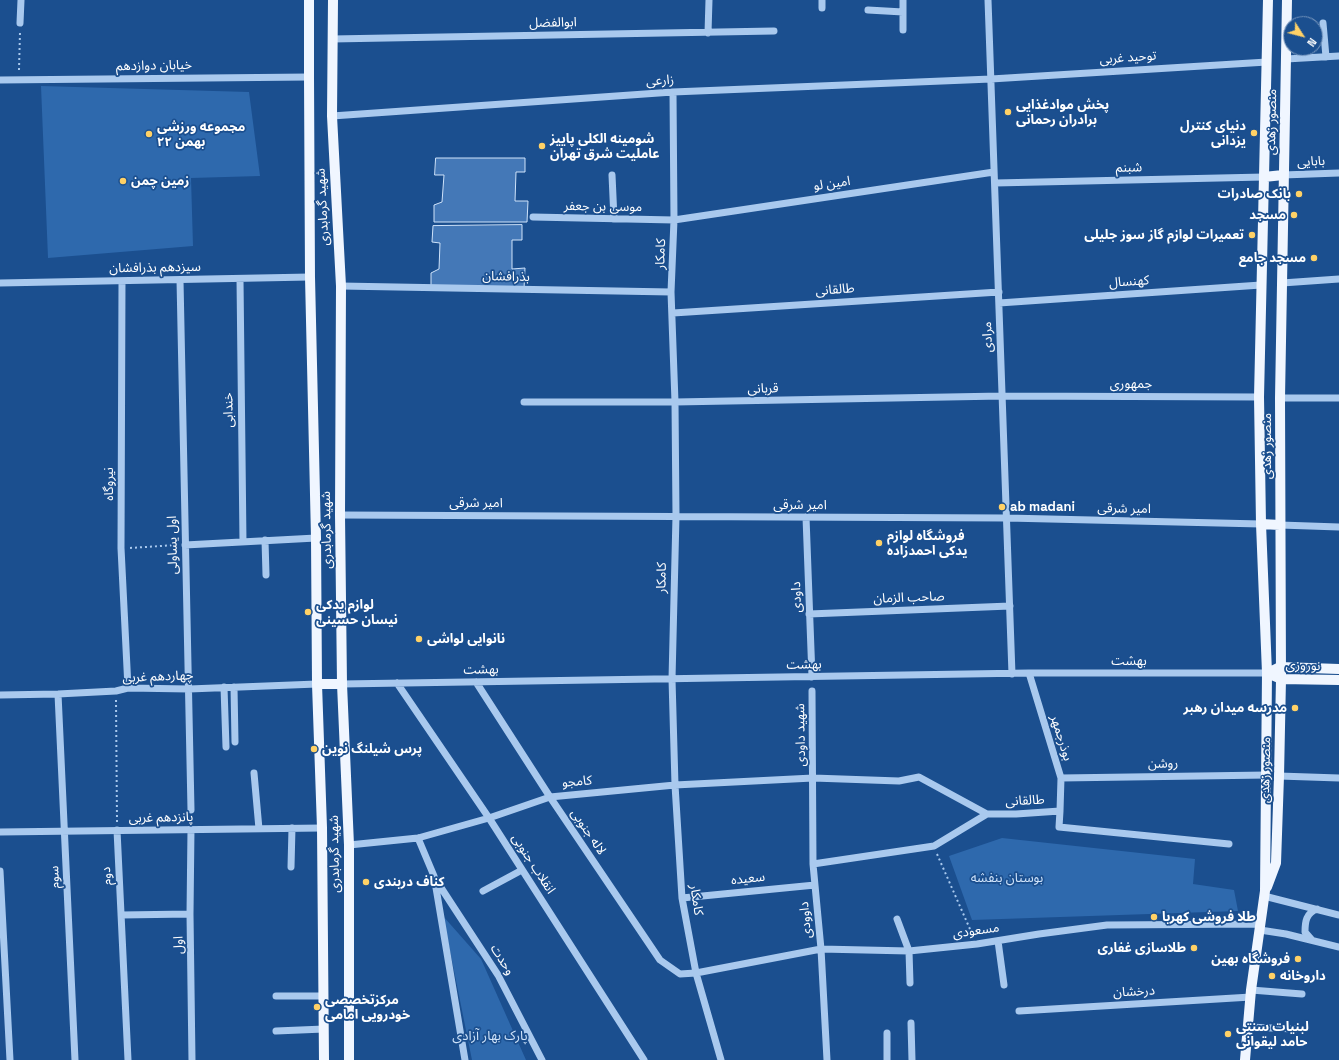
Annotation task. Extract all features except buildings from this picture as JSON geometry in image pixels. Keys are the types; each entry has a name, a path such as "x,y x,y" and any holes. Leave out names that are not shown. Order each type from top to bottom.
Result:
{"main road":[{"name":"شهید گرمابدری","path":"309,0 310,278 316,538 317,684 322,828 324,1060"},
{"name":"شهید گرمابدری","path":"333,0 332,116 341,286 340,515 342,684 349,845 349,1060"},
{"name":"منصور زهدی","path":"1245,1060 1251,994 1264,893 1267,775 1267,673 1261,524 1259,397 1268,0"},
{"name":"منصور زهدی","path":"1264,893 1276,863 1279,776 1281,679 1280,398 1287,0"},
{"path":"1264,177 1283,175"},
{"path":"1261,524 1280,525"},
{"name":"نوروزی","path":"1267,673 1280,667 1339,669"},
{"name":"نوروزی","path":"1267,673 1281,679 1339,680"},
{"path":"317,684 342,684"}],"street":[{"path":"20,23 21,0"},
{"path":"708,33 710,0"},
{"path":"903,0 903,30"},
{"name":"مرادی","path":"988,0 1012,674"},
{"path":"868,10 903,12"},
{"path":"1323,23 1326,57"},
{"name":"ابوالفضل","path":"332,39 774,31"},
{"path":"1286,59 1339,56"},
{"name":"توحید غربی","path":"991,79 1267,62"},
{"name":"خیابان دوازدهم","path":"0,80 309,77"},
{"name":"زارعی","path":"332,116 673,92 991,79"},
{"name":"کامکار","path":"673,92 674,220 671,292 673,313 676,516 672,679 675,785 682,898 696,973 721,1060"},
{"name":"امین لو","path":"674,220 994,172"},
{"name":"بابایی","path":"1283,175 1339,173"},
{"path":"612,175 614,219"},
{"name":"شبنم","path":"995,183 1264,177"},
{"name":"موسی بن جعفر","path":"533,217 674,220"},
{"name":"سیزدهم بذرافشان","path":"0,283 310,278"},
{"name":"خندابی","path":"240,279 243,542"},
{"name":"اول یساولی","path":"180,280 191,810"},
{"path":"1282,283 1339,280"},
{"name":"نیروگاه","path":"122,281 121,548 128,688"},
{"name":"کهنسال","path":"999,303 1261,285"},
{"name":"بذرافشان","path":"341,286 671,292"},
{"name":"طالقانی","path":"673,313 999,292"},
{"name":"جمهوری","path":"1002,396 1259,397"},
{"name":"قربانی","path":"524,402 674,402 1002,396"},
{"path":"1280,398 1339,398"},
{"name":"امیر شرقی","path":"340,515 1007,518 1261,524"},
{"name":"داودی","path":"806,517 812,677"},
{"path":"1280,525 1339,527"},
{"path":"185,545 316,538"},
{"path":"265,540 266,575"},
{"name":"صاحب الزمان","path":"809,614 1010,606"},
{"name":"بهشت","path":"342,684 1029,673 1267,673"},
{"name":"بوذرجمهر","path":"1029,673 1061,778 1060,811"},
{"name":"لاله جنوبی","path":"476,682 550,796 660,960 680,974 696,973"},
{"name":"انقلاب جنوبی","path":"397,683 489,818 644,1060"},
{"name":"چهاردهم غربی","path":"0,694 58,694 116,691 128,688 189,689 317,684"},
{"path":"224,687 226,746"},
{"path":"234,687 235,742"},
{"name":"شهید داودی","path":"812,691 813,778"},
{"name":"سوم","path":"58,694 75,1060"},
{"path":"254,773 260,829"},
{"name":"روشن","path":"1061,778 1267,775"},
{"path":"1279,776 1339,778"},
{"path":"813,778 899,780 919,777 987,814"},
{"name":"کامجو","path":"349,845 418,838 489,818 550,796 675,785 813,778"},
{"name":"داوودی","path":"813,778 813,864 821,949 827,1060"},
{"name":"طالقانی","path":"813,864 934,846 987,814 1060,811 1059,827 1229,844"},
{"path":"291,867 292,828"},
{"name":"پانزدهم غربی","path":"0,832 322,828"},
{"name":"اول","path":"191,829 190,914 192,1060"},
{"name":"دوم","path":"117,830 128,1060"},
{"name":"وحدت","path":"418,838 434,876 498,975 542,1060"},
{"path":"483,891 522,870"},
{"path":"0,871 10,1060"},
{"name":"وحدت","path":"434,876 465,1060"},
{"name":"سعیده","path":"682,898 815,885"},
{"path":"1264,893 1317,909 1339,913"},
{"path":"1313,941 1305,932 1305,925 1307,916 1312,911 1317,909"},
{"path":"121,915 190,914"},
{"path":"897,919 909,951 910,982"},
{"name":"مسعودی","path":"696,973 821,949 909,951 976,944 1108,925 1260,927 1313,941 1339,946"},
{"path":"998,941 1004,985"},
{"name":"درخشان","path":"1019,1010 1251,994 1302,994"},
{"path":"276,996 323,996"},
{"path":"911,1023 912,1060"},
{"path":"1248,1027 1295,1028"},
{"path":"276,1032 324,1029"},
{"path":"887,1033 887,1060"}],"path":[{"path":"19,80 20,23"},
{"path":"121,548 185,545"},
{"path":"116,691 117,830"},
{"path":"934,846 976,944"}],"green space":[{"name":"مجموعه ورزشی ۲۲ بهمن","path":"41,86 249,92 260,176 191,178 193,246 48,258"},
{"name":"بوستان بنفشه","path":"1002,838 1195,859 1193,884 1234,890 1238,911 972,920 949,856"},
{"name":"پارک بهار آزادی","path":"443,916 481,959 526,1060 472,1060"}],"place":[{"name":"پخش موادغذایی برادران رحمانی","path":"1008,112"},
{"name":"دنیای کنترل یزدانی","path":"1254,133"},
{"name":"مجموعه ورزشی ۲۲ بهمن","path":"149,134"},
{"name":"شومینه الکلی پاییز عاملیت شرق تهران","path":"542,146"},
{"name":"زمین چمن","path":"123,181"},
{"name":"بانک صادرات","path":"1299,194"},
{"name":"مسجد","path":"1294,215"},
{"name":"تعمیرات لوازم گاز سوز جلیلی","path":"1252,235"},
{"name":"مسجد جامع","path":"1314,258"},
{"name":"ab madani","path":"1002,507"},
{"name":"فروشگاه لوازم یدکی احمدزاده","path":"879,543"},
{"name":"لوازم یدکی نیسان حسینی","path":"308,612"},
{"name":"نانوایی لواشی","path":"419,639"},
{"name":"مدرسه میدان رهبر","path":"1295,708"},
{"name":"پرس شیلنگ نوین","path":"314,749"},
{"name":"کناف دربندی","path":"366,882"},
{"name":"طلا فروشی کهربا","path":"1154,917"},
{"name":"طلاسازی غفاری","path":"1194,948"},
{"name":"فروشگاه بهین","path":"1298,959"},
{"name":"داروخانه","path":"1272,976"},
{"name":"مرکزتخصصی خودرویی امامی","path":"317,1007"},
{"name":"لبنیات سنتی حامد لیقوانی","path":"1228,1034"}]}
